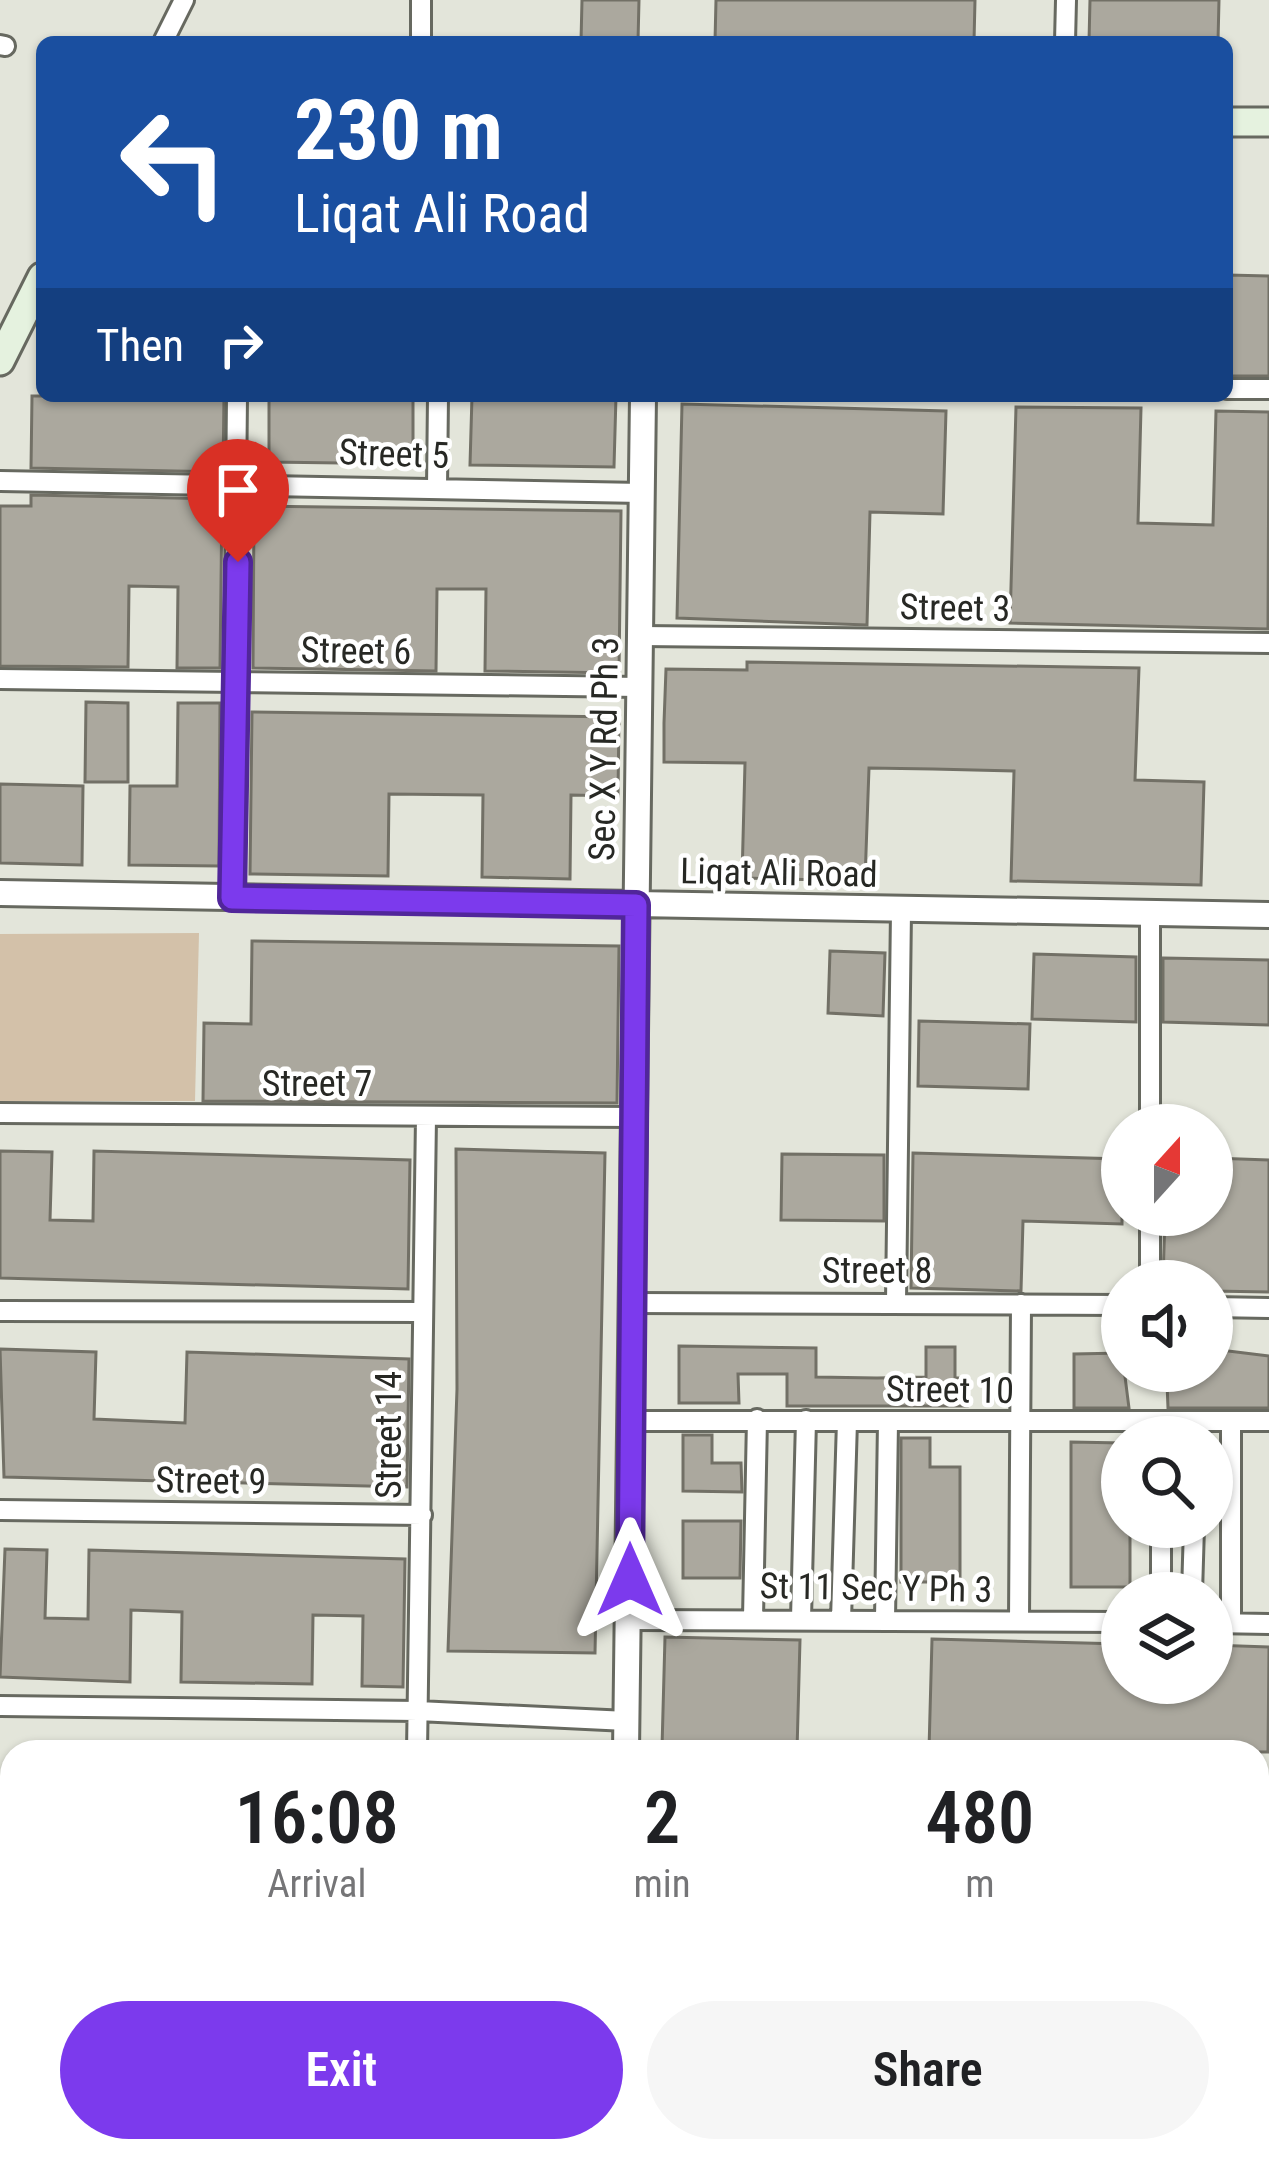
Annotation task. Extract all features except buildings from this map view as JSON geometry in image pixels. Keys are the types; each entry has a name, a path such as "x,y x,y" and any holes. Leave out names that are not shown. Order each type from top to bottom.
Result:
{"main road":[{"path":"1233,122 1269,122"},
{"path":"0,361 36,289"}],"street":[{"path":"166,36 184,0"},
{"path":"421,0 421,36"},
{"path":"1065,36 1066,0"},
{"path":"1233,389 1269,389"},
{"path":"232,898 237,402"},
{"path":"437,488 438,402"},
{"name":"Sec X Y Rd Ph 3","path":"626,1740 643,402"},
{"name":"Street 5","path":"0,481 642,493"},
{"name":"Street 3","path":"641,636 1269,643"},
{"name":"Street 6","path":"0,679 640,687"},
{"name":"Liqat Ali Road","path":"0,893 1269,914"},
{"path":"896,1302 901,911"},
{"path":"1150,914 1150,1104"},
{"name":"Street 7","path":"0,1113 633,1117"},
{"name":"Street 14","path":"417,1740 426,1117"},
{"name":"Street 8","path":"632,1303 1101,1305"},
{"path":"1018,1621 1021,1304"},
{"path":"1233,1307 1269,1308"},
{"path":"0,1311 421,1312"},
{"path":"753,1618 757,1419"},
{"name":"Street 10","path":"631,1420 1101,1427"},
{"path":"801,1619 806,1420"},
{"name":"Street 10","path":"1233,1420 1269,1421"},
{"path":"841,1620 847,1421"},
{"path":"885,1620 888,1422"},
{"name":"Street 9","path":"0,1510 422,1515"},
{"name":"St 11 Sec Y Ph 3","path":"630,1620 1101,1622"},
{"path":"1233,1623 1269,1624"},
{"path":"0,1706 418,1711 627,1721"}],"shaded area":[{"path":"199,933 195,1101 0,1101 0,934"}],"route":[{"path":"238,562 232,898 636,905 630,1580"}]}
